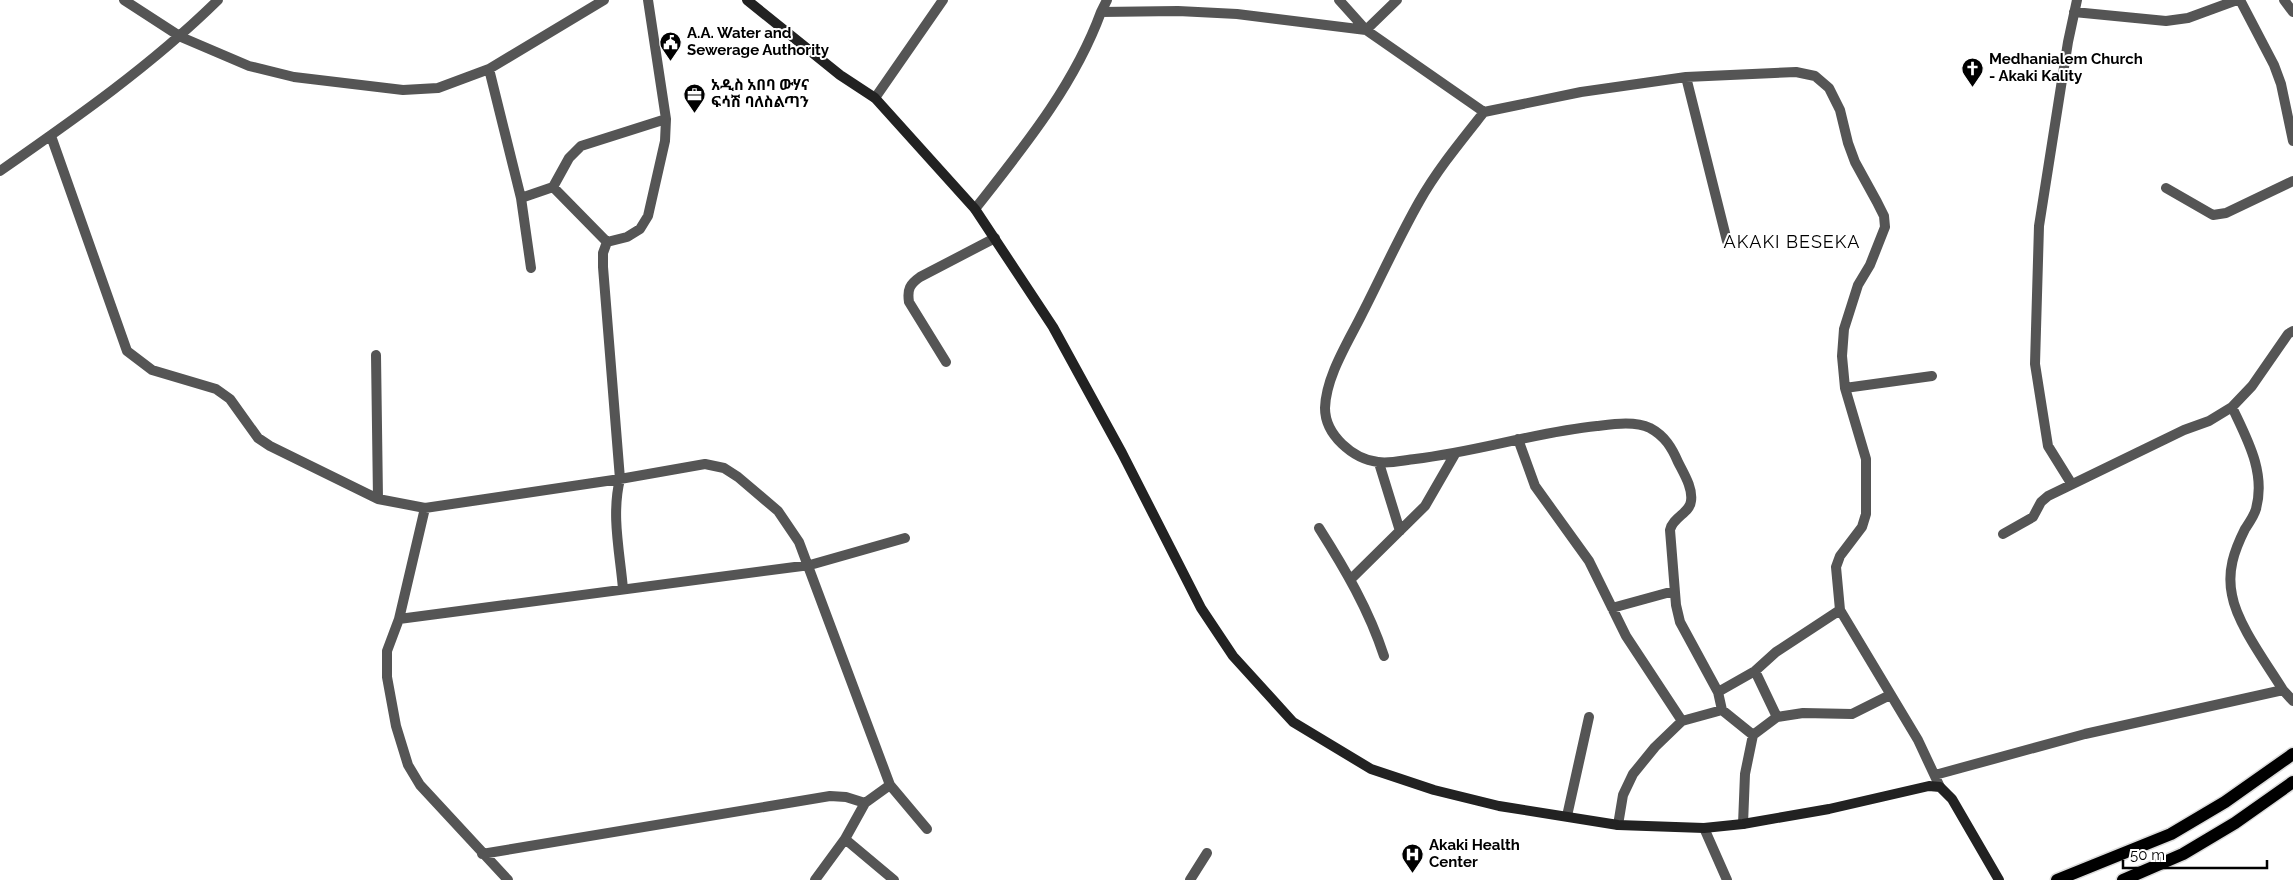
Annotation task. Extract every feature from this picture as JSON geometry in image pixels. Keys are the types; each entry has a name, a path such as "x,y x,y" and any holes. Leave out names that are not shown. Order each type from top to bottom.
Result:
{"main road":[{"path":"747,0 832,69 875,98 975,209 1053,328 1126,462 1201,608 1233,656 1293,722 1371,769 1434,790 1499,806 1618,825 1704,828 1743,824 1829,810 1929,786 1940,787 1952,799 1999,880"},
{"path":"2057,880 2170,834 2225,802 2293,754"},
{"path":"2123,880 2183,854 2234,823 2293,782"}],"street":[{"path":"124,0 181,37 249,66 294,77 354,86 403,90 438,88 489,69 604,0"},
{"path":"0,171 115,90 181,37 218,0"},
{"path":"607,242 627,237 640,229 648,216 665,141 666,119 648,0"},
{"path":"875,98 943,0"},
{"path":"975,209 1036,130 1051,107 1091,38 1107,0"},
{"path":"1339,0 1366,30 1484,112"},
{"path":"1366,30 1397,0"},
{"path":"2071,483 2048,446 2035,364 2039,226 2077,0"},
{"path":"2074,12 2166,21 2188,18 2238,0 2276,71 2293,141"},
{"path":"2284,0 2293,12"},
{"path":"1101,12 1178,11 1236,14 1366,30"},
{"path":"489,69 521,198 531,268"},
{"path":"1753,735 1722,710 1718,692 1680,622 1674,591 1670,530 1672,523 1688,509 1691,502 1690,488 1670,443 1650,428 1634,424 1558,429 1455,454 1379,462 1358,456 1344,446 1332,433 1325,410 1327,390 1352,335 1419,202 1484,112 1582,92 1686,77 1796,72 1815,76 1829,88 1837,102 1855,162 1877,202 1885,226 1848,309 1844,329 1842,356 1845,388 1866,459 1866,514 1862,527 1840,556 1836,567 1840,610 1918,740 1940,787"},
{"path":"1686,77 1727,241"},
{"path":"521,198 553,187 569,158 581,146 666,119"},
{"path":"51,136 127,352 152,370 216,389 230,399 258,438 378,499 425,508 620,479 705,464 724,468 738,477 778,511 799,542 810,565 890,784 927,829"},
{"path":"2166,188 2213,215 2226,213 2293,181"},
{"path":"553,187 607,242"},
{"path":"946,362 909,302 908,291 911,283 995,238"},
{"path":"607,242 603,253 603,267 620,479 616,498 616,511 623,589"},
{"path":"2003,534 2033,517 2041,502 2071,483 2184,430 2209,421 2232,407 2252,386 2288,334 2293,330"},
{"path":"376,355 378,499"},
{"path":"1845,388 1932,376"},
{"path":"2232,407 2252,448 2258,472 2259,492 2255,510 2236,548 2230,572 2232,596 2238,615 2283,690 2293,701"},
{"path":"1518,439 1535,486 1589,562 1626,636 1682,721"},
{"path":"1351,579 1426,506 1455,454"},
{"path":"1379,462 1400,531"},
{"path":"425,508 399,619 388,651 388,677 396,726 408,765 420,785 508,880"},
{"path":"1319,528 1351,579 1375,628 1384,656"},
{"path":"399,619 810,565 905,538"},
{"path":"1612,608 1674,591"},
{"path":"1718,692 1755,671 1776,652 1840,610"},
{"path":"1755,671 1777,717"},
{"path":"1935,775 2086,734 2283,690"},
{"path":"1743,824 1745,774 1753,735 1777,717 1803,713 1852,714 1890,695"},
{"path":"1618,825 1623,795 1633,774 1655,748 1682,721 1722,710"},
{"path":"1567,816 1588,717"},
{"path":"815,880 845,839 865,803 890,784"},
{"path":"482,854 830,796 846,797 865,803"},
{"path":"1704,828 1727,880"},
{"path":"845,839 894,880"},
{"path":"1190,880 1207,853"}],"place":[{"name":"A.A. Water and Sewerage Authority","path":"671,61"},
{"name":"Medhanialem Church - Akaki Kality","path":"1973,87"},
{"name":"አዲስ አበባ ውሃና ፍሳሽ ባለስልጣን","path":"695,113"},
{"name":"Akaki Health Center","path":"1413,873"}],"district":[{"name":"AKAKI BESEKA","path":"1792,241"}]}
